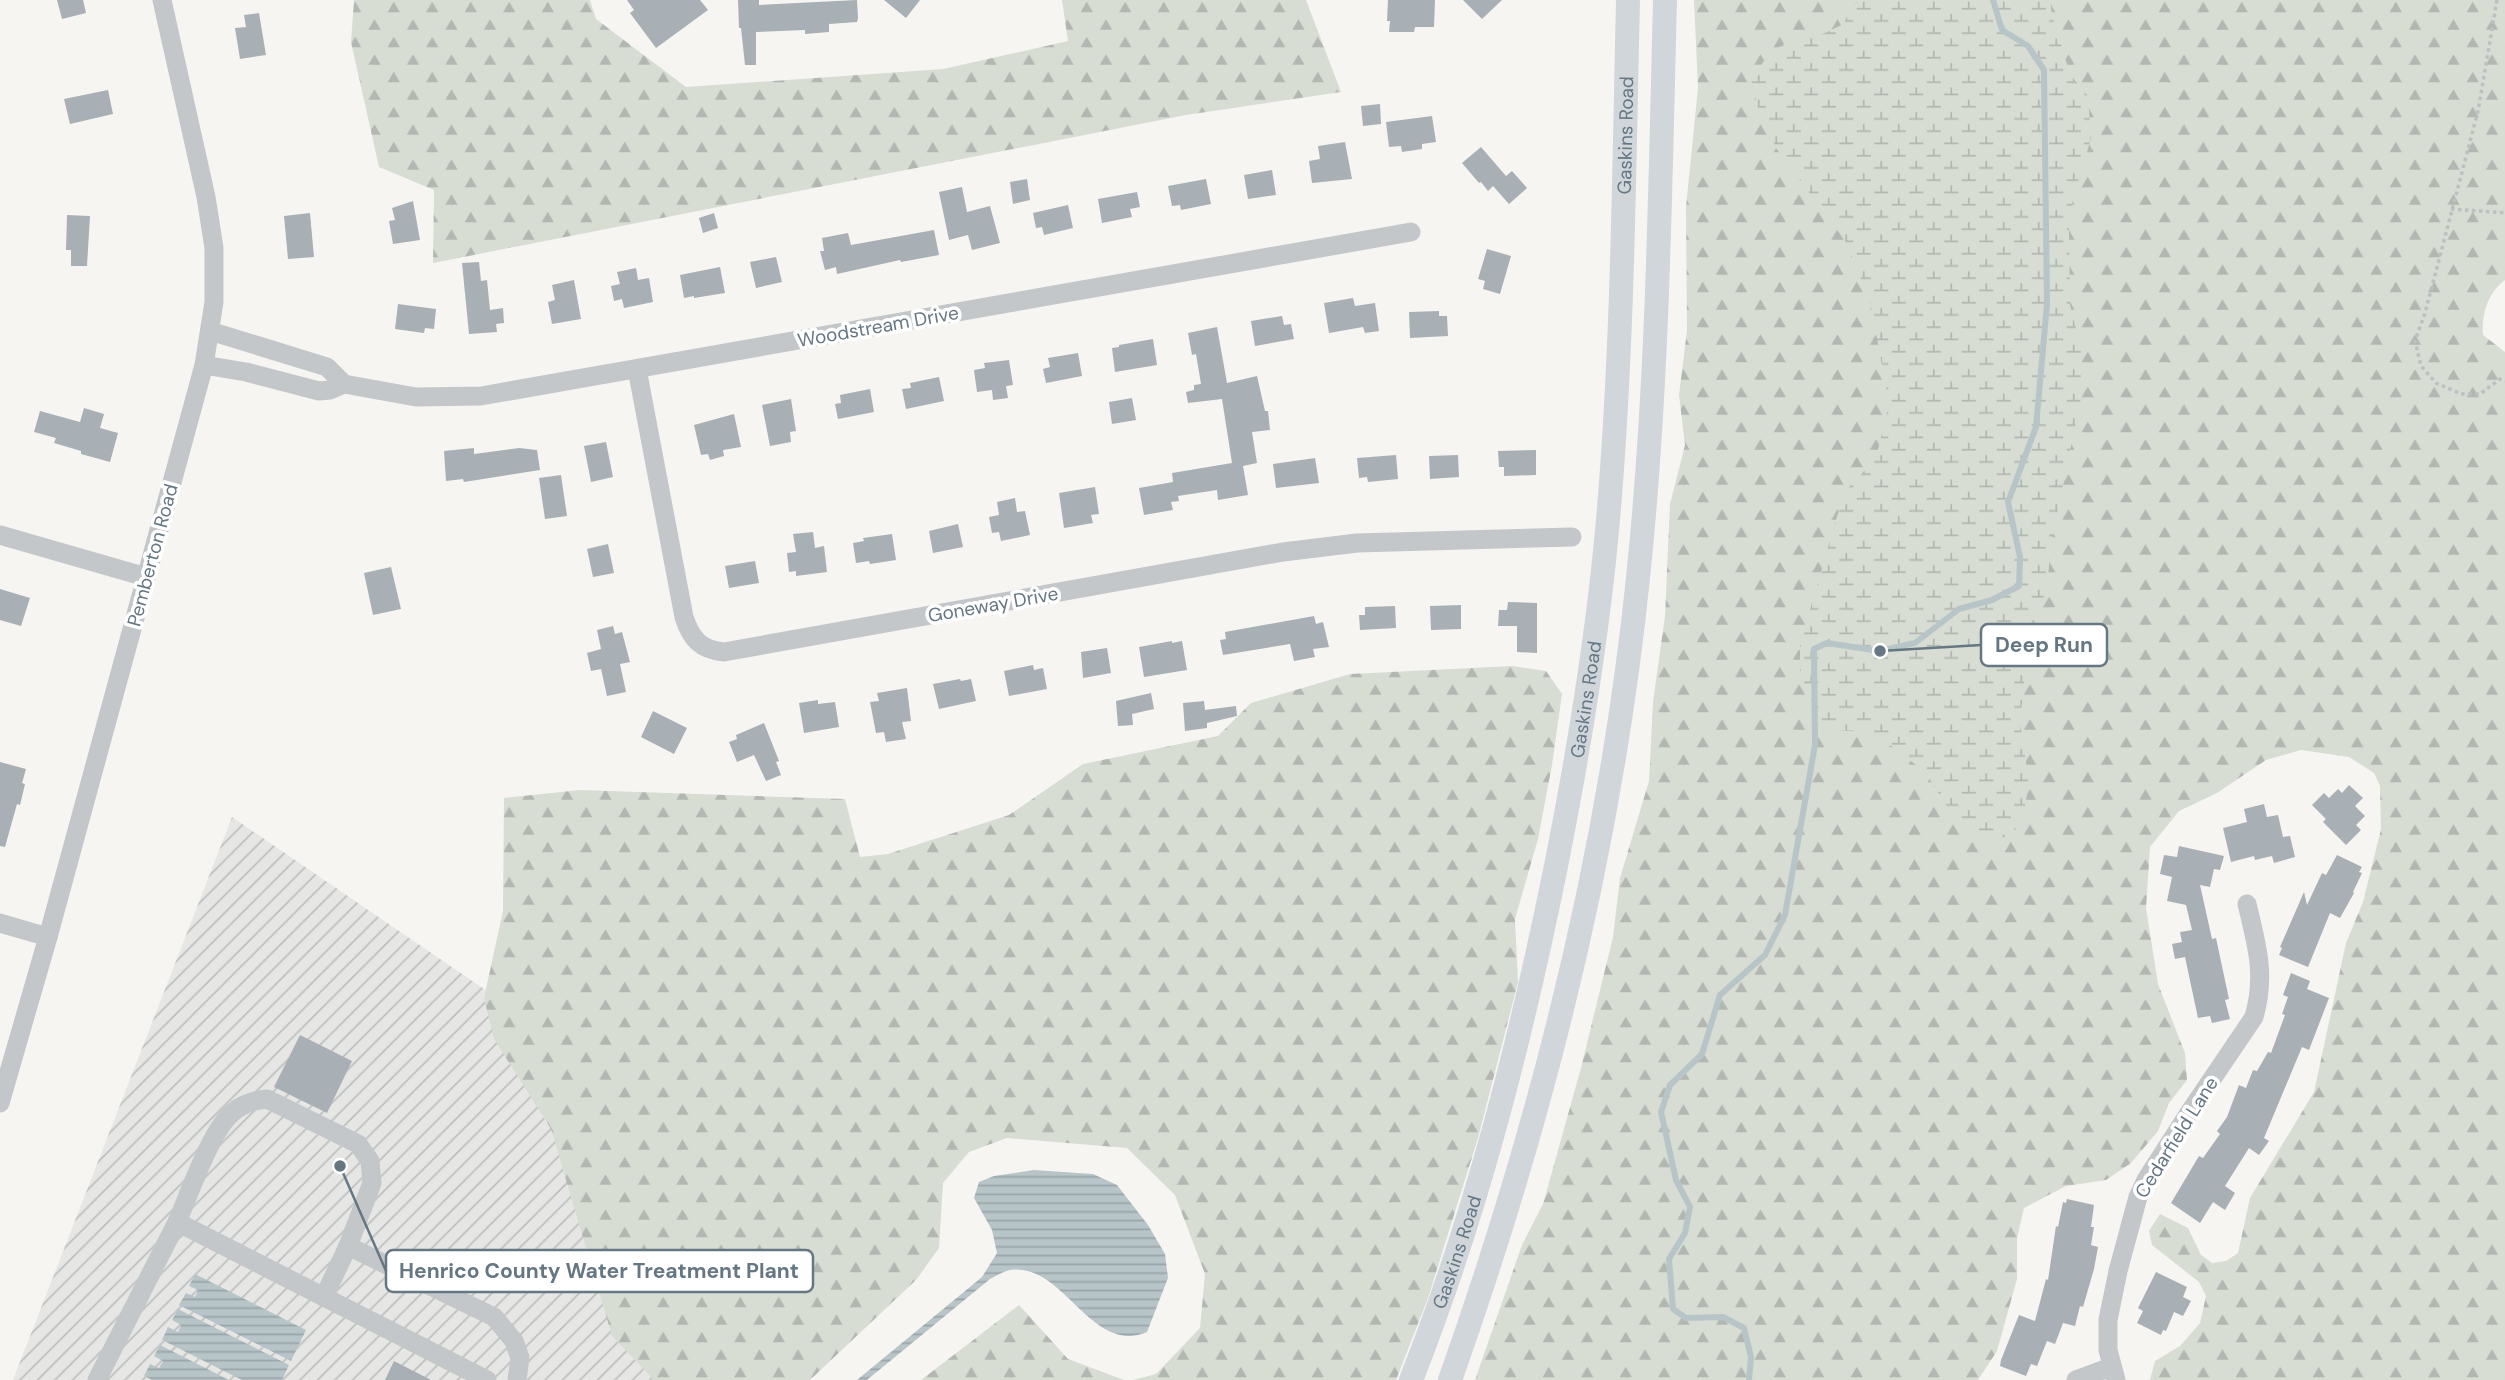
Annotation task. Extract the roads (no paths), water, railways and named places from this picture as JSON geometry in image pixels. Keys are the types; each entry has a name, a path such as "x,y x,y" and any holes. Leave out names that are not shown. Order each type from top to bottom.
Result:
{"main road":[{"name":"Gaskins Road","path":"1411,1380 1476,1188 1510,1070 1535,965 1573,779 1594,643 1609,510 1620,346 1628,0"},
{"name":"Gaskins Road","path":"1450,1380 1481,1292 1522,1159 1557,1030 1607,796 1624,688 1638,581 1651,430 1658,301 1665,0"}],"street":[{"name":"Pemberton Road","path":"0,1102 48,937 211,331 215,271 208,210 162,0"},
{"name":"Woodstream Drive","path":"204,365 246,372 319,391 344,384 416,397 457,397 540,387 1411,232"},
{"name":"Woodstream Drive","path":"211,331 327,367 344,384"},
{"name":"Goneway Drive","path":"637,369 684,617 689,632 699,645 711,651 724,652 1283,552 1357,543 1573,537"},
{"path":"0,535 146,578"},
{"name":"Cedarfield Lane","path":"2113,1373 2108,1350 2108,1320 2137,1198 2191,1110 2254,1017 2261,985 2260,959 2247,904"},
{"path":"0,923 48,937"},
{"path":"97,1380 177,1222 213,1139 230,1114 251,1101 267,1099 358,1144 370,1161 372,1183 348,1246 324,1297"},
{"path":"177,1222 487,1380"},
{"path":"348,1246 494,1317 514,1341 520,1358 517,1380"},
{"path":"2076,1380 2113,1373"}],"waterway":[{"path":"1749,1380 1751,1357 1744,1328 1723,1317 1686,1318 1673,1309 1669,1259 1685,1233 1690,1207 1676,1180 1661,1112 1670,1085 1702,1054 1720,995 1765,955 1785,915 1815,745 1814,649 1827,643 1880,651 1915,643 1959,609 1992,600 2019,586 2020,557 2008,502 2036,427 2047,304 2044,70 2028,46 2002,30 1993,0"}],"place":[{"name":"Deep Run","path":"1880,651"},
{"name":"Henrico County Water Treatment Plant","path":"340,1166"}]}
